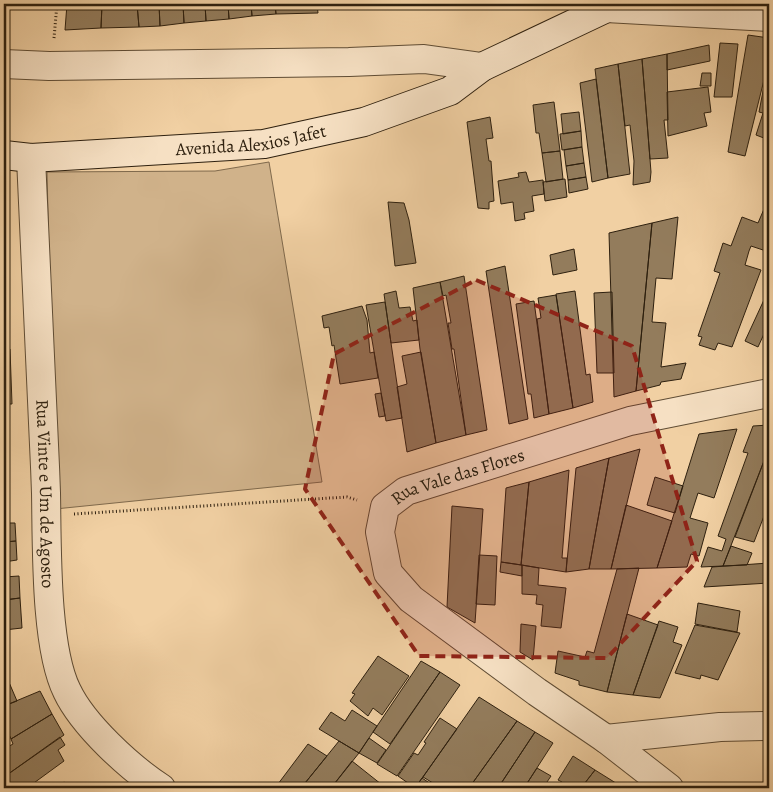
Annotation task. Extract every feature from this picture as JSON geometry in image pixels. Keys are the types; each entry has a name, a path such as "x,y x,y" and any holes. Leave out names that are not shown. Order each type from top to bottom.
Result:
{"street":[{"path":"610,6 769,18"},
{"name":"Avenida Alexios Jafet","path":"4,155 31,158 264,144 364,122 450,92 482,68 610,6"},
{"path":"4,64 49,66 348,62 424,59 482,68"},
{"name":"Rua Vinte e Um de Agosto","path":"31,158 46,515 54,643 60,672 67,692 102,738 126,762 161,788"},
{"name":"Rua Vale das Flores","path":"669,788 606,739 537,692 411,599 388,573 380,532 384,507 406,491 630,421 769,393"},
{"path":"606,739 720,727 769,726"}],"path":[{"path":"46,515 347,497 384,507"}],"highlighted area":[{"path":"476,280 632,346 697,561 607,658 419,656 305,489 334,354"}],"shaded area":[{"path":"269,162 322,482 55,509 47,172 215,171"}],"building":[{"path":"67,4 102,4 101,28 65,30"},
{"path":"102,4 137,4 139,27 101,28"},
{"path":"137,4 159,4 160,26 139,27"},
{"path":"159,4 183,4 184,23 160,26"},
{"path":"183,4 205,4 206,21 184,23"},
{"path":"205,4 228,4 229,19 206,21"},
{"path":"228,4 251,4 252,16 229,19"},
{"path":"251,4 275,4 276,14 252,16"},
{"path":"275,4 317,4 318,13 276,14"},
{"path":"748,35 769,38 769,60 745,156 728,152"},
{"path":"720,43 738,44 732,97 714,97"},
{"path":"709,45 710,61 667,70 667,54"},
{"path":"667,54 668,120 664,120 668,158 650,159 642,59"},
{"path":"642,59 651,172 650,182 633,185 634,161 630,125 625,126 618,64"},
{"path":"769,60 769,140 756,135 763,113 759,112"},
{"path":"618,64 630,174 608,178 595,69"},
{"path":"702,73 711,73 711,86 700,86"},
{"path":"596,79 608,178 592,182 580,83"},
{"path":"708,87 711,112 704,113 707,126 668,136 667,92"},
{"path":"554,102 560,151 542,153 539,133 536,133 533,105"},
{"path":"579,112 581,131 563,134 561,114"},
{"path":"490,117 493,138 486,139 489,161 491,161 494,201 489,202 489,209 478,208 467,122"},
{"path":"581,131 582,147 562,150 560,134"},
{"path":"582,147 584,163 566,166 564,150"},
{"path":"560,151 563,179 546,182 542,153"},
{"path":"584,163 586,177 568,180 566,166"},
{"path":"526,172 529,182 543,180 544,194 532,196 534,211 524,213 525,219 515,221 513,202 501,204 498,181 519,177 518,173"},
{"path":"586,177 588,189 569,193 568,180"},
{"path":"565,179 567,197 545,201 543,182"},
{"path":"388,202 404,203 409,220 416,263 395,266"},
{"path":"764,209 769,211 769,252 751,246 749,251 745,265 761,270 732,347 718,343 715,350 699,345 702,337 698,336 720,273 714,271 723,243 731,246 742,217 758,223"},
{"path":"678,217 672,279 656,278 652,322 666,323 661,367 686,363 681,379 661,382 660,385 636,391 652,223"},
{"path":"652,223 636,391 614,397 609,233"},
{"path":"574,249 577,270 553,275 550,255"},
{"path":"505,266 528,419 509,424 486,271"},
{"path":"4,269 6,269 7,291 4,291"},
{"path":"464,276 487,430 466,435 454,349 452,349 448,323 451,323 446,295 443,296 440,282"},
{"path":"440,282 466,435 436,443 420,349 413,288"},
{"path":"769,289 769,323 758,347 745,341"},
{"path":"396,291 399,308 410,307 413,321 417,320 419,340 391,343 384,294"},
{"path":"575,291 586,375 590,374 593,402 573,408 556,294"},
{"path":"612,292 614,373 597,373 594,293"},
{"path":"556,295 573,408 549,414 537,319 541,318 538,298"},
{"path":"534,301 549,414 534,418 531,394 528,394 516,304"},
{"path":"385,302 402,418 386,421 366,305"},
{"path":"362,306 367,320 370,353 374,352 378,378 340,384 334,345 332,346 329,327 324,328 322,316"},
{"path":"4,349 10,349 12,404 4,404"},
{"path":"421,352 436,443 407,452 397,387 407,384 402,356"},
{"path":"381,393 385,416 379,417 375,394"},
{"path":"769,425 769,448 723,566 701,567 708,547 722,551 726,539 718,536 748,453 743,452 753,426"},
{"path":"737,429 714,498 698,493 690,518 708,523 699,556 691,554 687,567 657,568 699,434"},
{"path":"4,433 9,433 9,453 4,454"},
{"path":"769,448 769,503 754,542 735,537"},
{"path":"640,449 611,569 589,569 609,458"},
{"path":"609,458 589,569 566,572 576,468"},
{"path":"4,466 6,466 6,486 4,486"},
{"path":"569,470 562,558 567,558 566,572 521,565 529,482"},
{"path":"655,477 683,486 675,513 647,505"},
{"path":"529,482 521,565 501,562 506,488"},
{"path":"4,486 6,486 7,508 4,508"},
{"path":"626,505 672,521 657,568 611,569"},
{"path":"452,506 483,509 475,623 447,607"},
{"path":"4,523 15,523 16,541 4,542"},
{"path":"16,541 17,560 4,562 4,542"},
{"path":"731,546 752,553 747,565 723,566"},
{"path":"479,555 497,556 495,605 476,604"},
{"path":"501,562 522,565 522,576 500,572"},
{"path":"769,563 769,583 704,587 712,567"},
{"path":"522,565 539,568 538,585 566,588 561,628 541,626 543,605 536,604 537,595 522,594"},
{"path":"639,568 607,692 579,685 579,681 555,673 558,651 585,657 587,651 594,653 617,569"},
{"path":"19,576 20,598 4,600 4,577"},
{"path":"20,598 22,628 4,630 4,600"},
{"path":"698,603 740,611 737,632 695,624"},
{"path":"627,614 658,625 633,695 607,692"},
{"path":"659,621 678,627 673,642 682,645 660,698 633,695"},
{"path":"521,624 536,626 533,660 520,652"},
{"path":"695,625 740,633 718,680 701,675 700,679 675,673"},
{"path":"378,656 409,676 382,715 373,708 368,716 350,701 355,694 352,693"},
{"path":"421,661 440,672 390,744 373,732"},
{"path":"440,672 460,685 397,776 377,764"},
{"path":"8,680 17,701 4,706 4,681"},
{"path":"40,691 52,714 11,739 8,732 4,735 4,706"},
{"path":"479,697 517,721 469,788 441,788 423,777"},
{"path":"352,710 377,726 359,753 319,729 331,712 345,721"},
{"path":"52,714 64,735 4,777 4,749 13,744 11,739"},
{"path":"440,718 457,729 415,788 398,776 414,753 418,755"},
{"path":"517,721 535,732 498,788 469,788"},
{"path":"535,732 553,743 524,788 498,788"},
{"path":"60,737 65,745 58,750 64,761 27,788 4,788 4,777"},
{"path":"369,738 386,750 377,763 359,753"},
{"path":"339,741 359,753 331,788 301,788"},
{"path":"308,744 327,756 301,788 275,788"},
{"path":"573,756 595,770 581,788 557,788 562,782 558,780"},
{"path":"352,761 386,788 331,788"},
{"path":"537,768 551,776 543,788 524,788"},
{"path":"595,770 619,785 615,788 581,788"},
{"path":"422,778 437,788 415,788"},
{"path":"64,782 72,788 57,788"}]}
